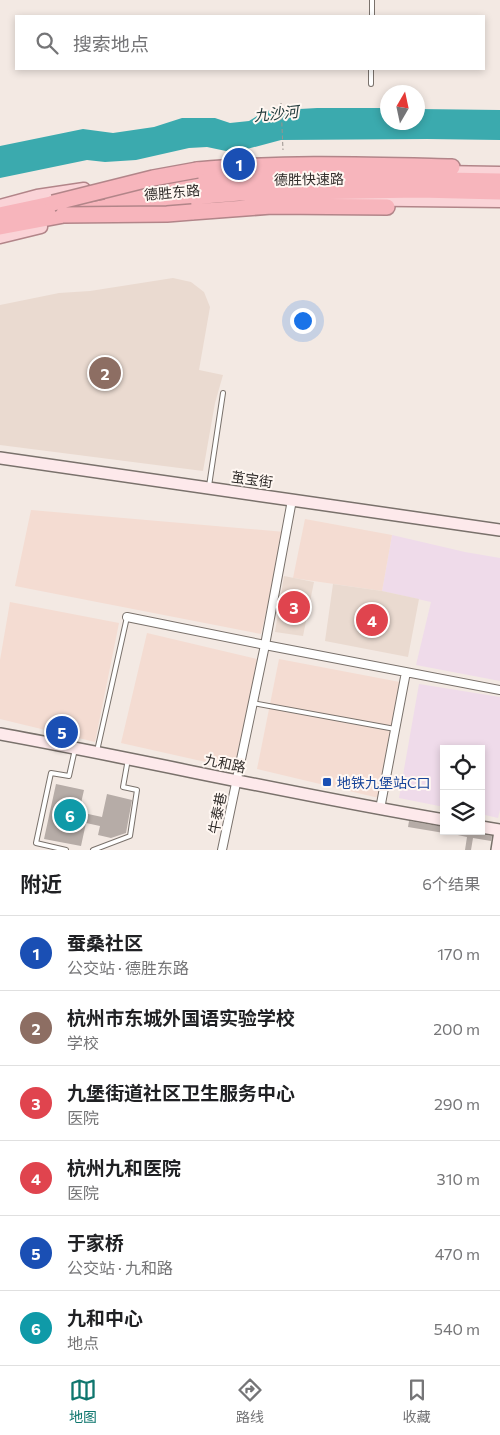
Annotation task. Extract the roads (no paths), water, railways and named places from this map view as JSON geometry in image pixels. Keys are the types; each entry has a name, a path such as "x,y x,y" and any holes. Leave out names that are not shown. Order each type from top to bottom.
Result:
{"highway":[{"path":"53,203 153,178 197,170 237,166 368,165 452,167"},
{"name":"德胜快速路","path":"0,215 53,203 113,194 258,180 343,178 500,181"},
{"name":"德胜快速路","path":"0,227 112,206 238,193 409,190 500,192"},
{"path":"63,215 167,214 272,206 387,207"}],"main road":[{"path":"452,167 500,172"},
{"name":"德胜东路","path":"0,206 37,196 114,185 288,169 500,172"},
{"name":"德胜东路","path":"0,236 101,215 171,206 275,200 500,201"},
{"path":"387,207 500,208"}],"street":[{"name":"茧宝街","path":"0,458 500,530"},
{"name":"牛泰巷","path":"222,850 265,645 292,500"},
{"path":"127,616 265,645 500,690"},
{"path":"380,809 406,672"},
{"name":"九和路","path":"0,734 97,751 236,781 440,819"},
{"path":"485,828 500,830 497,850"}],"lane":[{"path":"372,0 372,15"},
{"path":"371,70 371,84"},
{"path":"209,488 223,393"},
{"path":"97,751 127,616"},
{"path":"253,703 395,729"},
{"path":"66,850 36,843 51,773 69,776 75,747"},
{"path":"94,850 130,836 137,790 123,787 128,758"}],"water":[{"name":"九沙河","path":"317,108 380,108 380,130 425,130 425,109 500,110 500,140 281,140 247,149 226,151 207,147 189,148 136,160 105,162 87,160 0,178 0,146 83,129 113,133 154,127 182,118 215,118 230,123 249,121 265,111"}],"place":[{"name":"蚕桑社区","path":"239,164"},
{"name":"杭州市东城外国语实验学校","path":"105,373"},
{"name":"九堡街道社区卫生服务中心","path":"294,607"},
{"name":"杭州九和医院","path":"372,620"},
{"name":"于家桥","path":"62,732"},
{"name":"地铁九堡站C口","path":"327,782"},
{"name":"九和中心","path":"70,815"}]}
